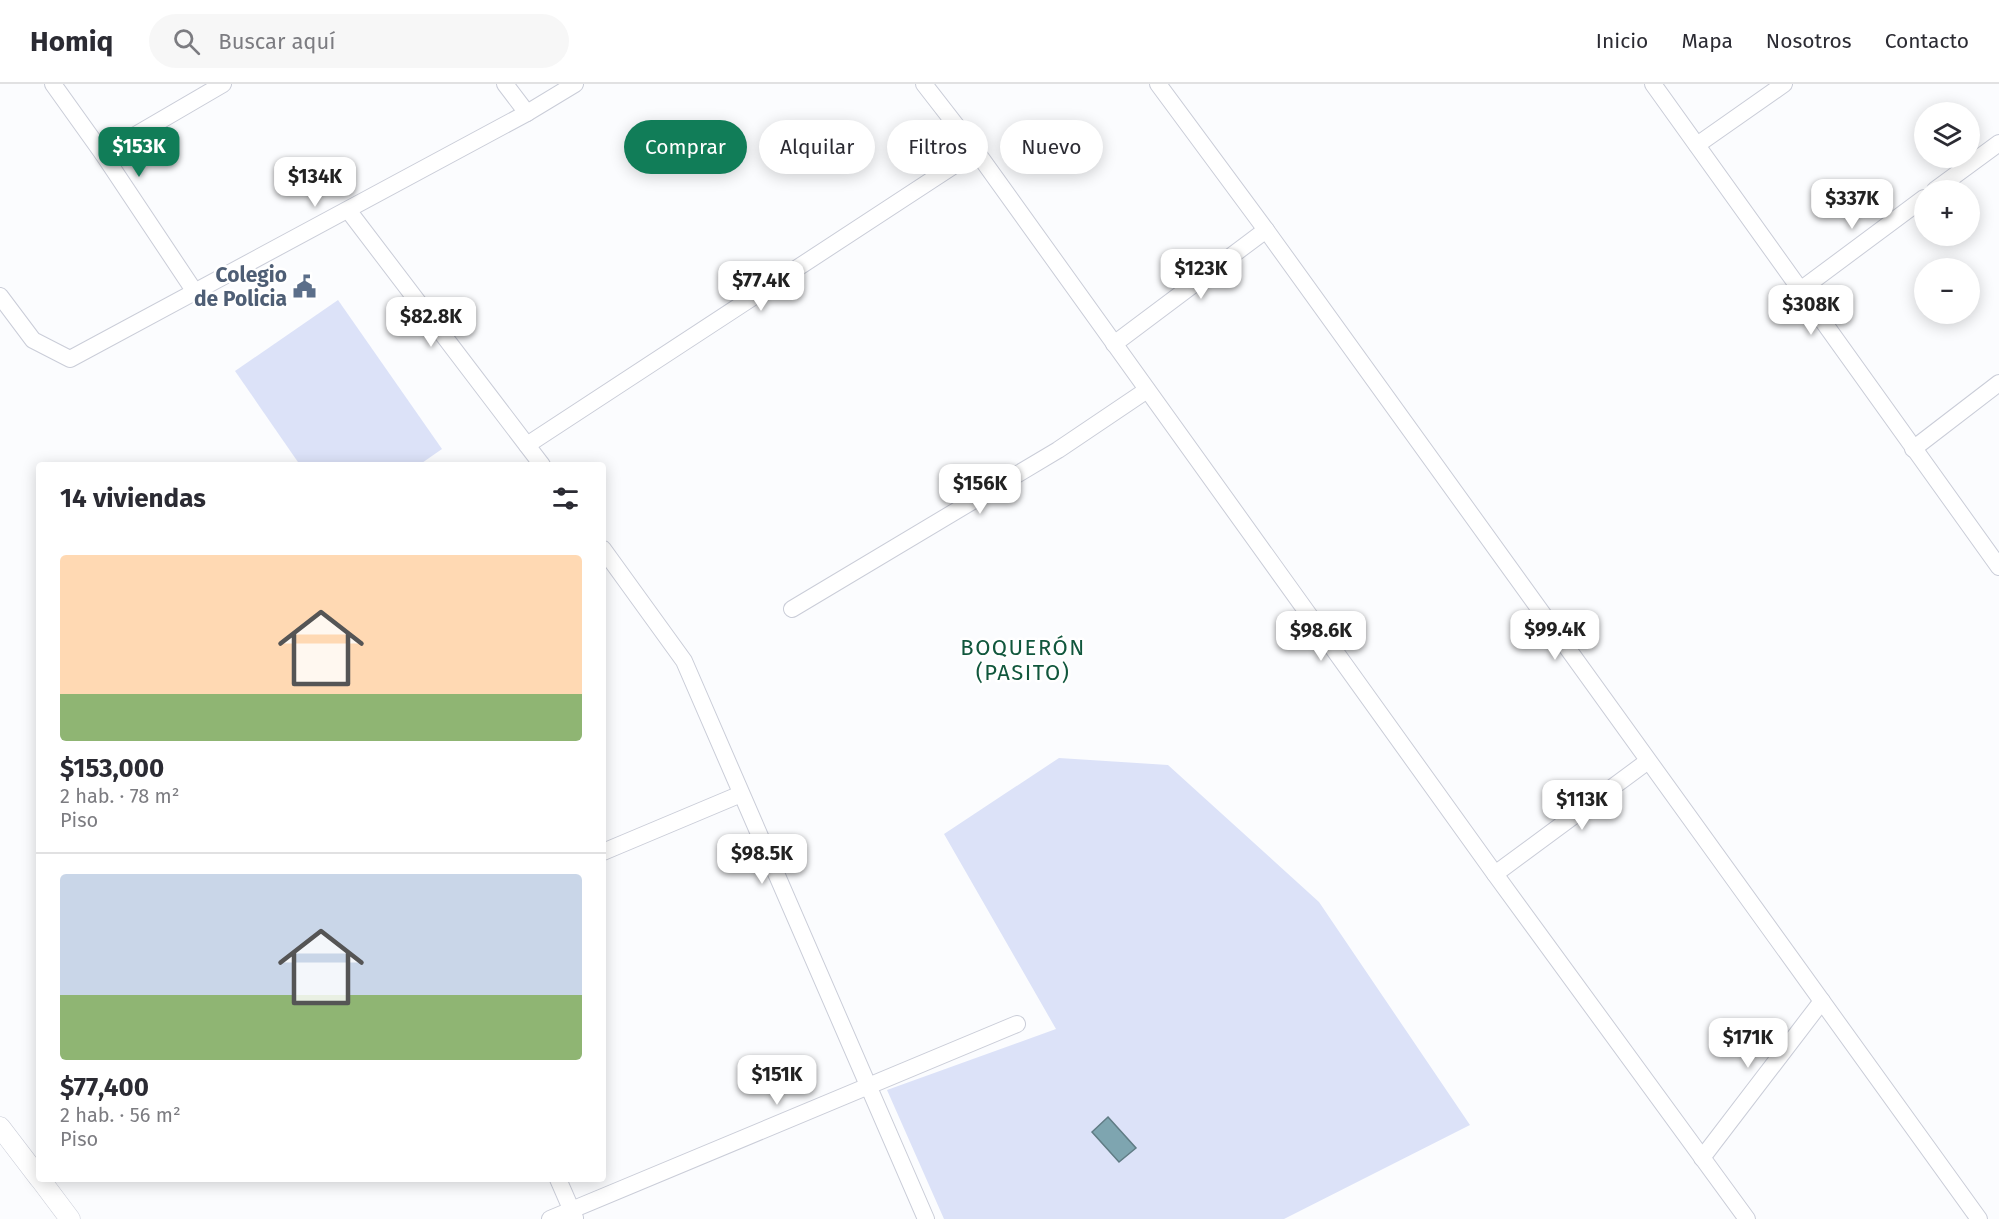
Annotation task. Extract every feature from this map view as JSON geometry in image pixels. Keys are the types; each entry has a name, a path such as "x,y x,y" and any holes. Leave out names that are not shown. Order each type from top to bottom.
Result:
{"street":[{"path":"53,84 103,154 195,292"},
{"path":"103,154 223,84"},
{"path":"506,84 527,113"},
{"path":"0,296 33,340 70,359 527,113 575,84"},
{"path":"924,84 952,120"},
{"path":"1158,84 1266,230 1978,1219"},
{"path":"1653,84 1799,291 1999,567"},
{"path":"1697,145 1784,84"},
{"path":"1949,180 1999,143"},
{"path":"988,168 1495,874 1747,1219"},
{"path":"527,445 941,174"},
{"path":"1799,291 1914,205"},
{"path":"348,210 540,462"},
{"path":"1114,344 1266,230"},
{"path":"1913,449 1999,383"},
{"path":"792,609 1058,450 1147,390"},
{"path":"606,553 684,661 926,1219"},
{"path":"1495,874 1648,761"},
{"path":"606,851 741,794"},
{"path":"1702,1158 1822,1001"},
{"path":"550,1219 573,1215 868,1086 1017,1024"},
{"path":"0,1127 36,1175"},
{"path":"41,1182 70,1219"},
{"path":"559,1182 573,1215"}],"shaded area":[{"path":"338,300 442,449 423,462 298,462 235,371"},
{"path":"1059,758 1168,765 1319,902 1470,1125 1284,1219 944,1219 887,1090 1056,1029 944,834"},
{"path":"1108,1117 1136,1148 1119,1162 1092,1132"}],"place":[{"name":"Colegio de Policia","path":"305,287"}],"district":[{"name":"BOQUERÓN (PASITO)","path":"1023,660"}]}
